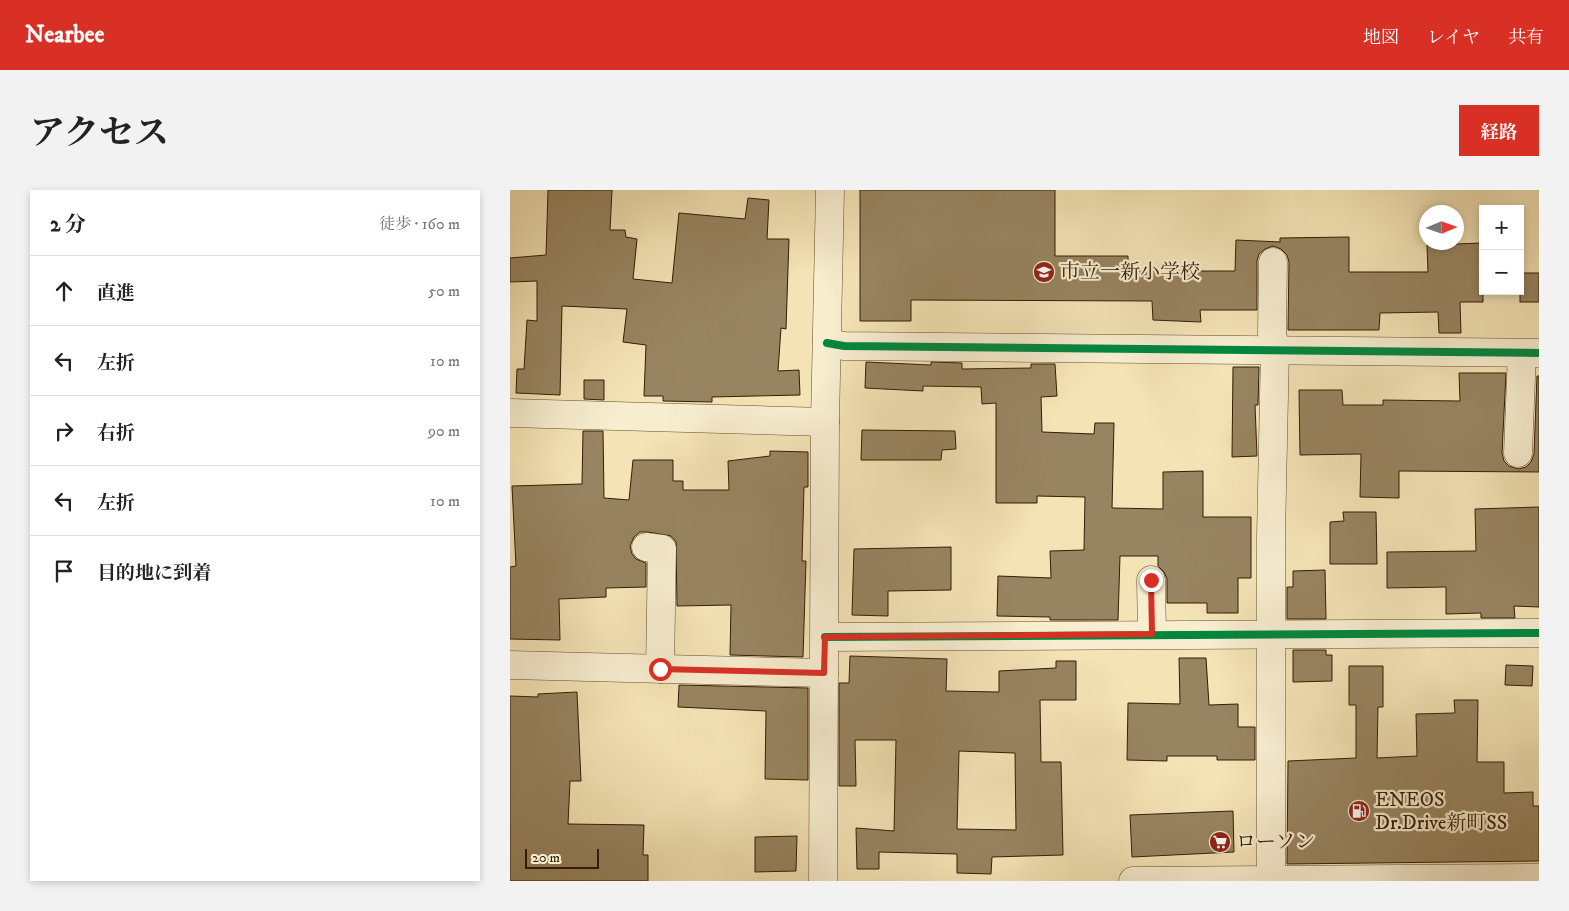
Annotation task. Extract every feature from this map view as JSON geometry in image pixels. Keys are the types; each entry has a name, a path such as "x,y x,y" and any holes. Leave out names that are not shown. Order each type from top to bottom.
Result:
{"street":[{"path":"823,881 825,422 830,190"},
{"path":"1271,881 1271,536 1275,349 1272,333 1273,262"},
{"path":"827,343 844,346 1530,353 1518,453"},
{"path":"510,413 825,422"},
{"path":"646,547 662,549 660,669"},
{"path":"1151,580 1152,634"},
{"path":"825,637 1539,633"},
{"path":"510,665 824,673"},
{"path":"1133,881 1539,878"}],"building":[{"path":"548,190 612,190 610,230 625,230 626,237 637,239 633,279 672,283 679,213 745,219 748,198 769,200 767,239 789,239 786,329 781,328 778,371 799,370 800,395 712,397 712,402 663,401 663,396 644,396 646,345 623,342 627,309 562,306 560,395 516,393 517,369 524,369 527,320 537,321 537,281 510,282 510,258 546,255"},
{"path":"860,190 1055,190 1055,256 1128,256 1128,271 1235,271 1236,240 1280,242 1280,238 1349,237 1349,272 1428,272 1427,250 1464,250 1464,244 1479,243 1479,295 1483,295 1483,302 1460,302 1461,333 1439,333 1438,312 1380,313 1379,330 1288,330 1289,262 1287,255 1281,249 1273,246 1259,254 1257,261 1257,310 1200,310 1201,322 1153,320 1152,301 911,300 911,321 860,321"},
{"path":"1524,273 1539,273 1539,302 1520,302 1520,295 1524,295"},
{"path":"866,362 931,365 931,362 962,363 962,369 1031,368 1031,364 1055,364 1057,396 1041,397 1042,432 1094,434 1095,423 1114,423 1112,508 1163,509 1163,472 1203,471 1203,517 1251,517 1251,578 1238,578 1238,613 1207,613 1207,603 1167,603 1167,579 1164,572 1158,566 1158,556 1120,556 1118,620 1050,620 1050,617 997,616 998,576 1051,578 1050,551 1084,550 1085,497 1037,496 1037,503 996,503 996,403 982,404 981,387 923,386 923,391 865,388"},
{"path":"1233,367 1259,367 1258,405 1255,405 1257,456 1232,457"},
{"path":"1459,373 1506,373 1502,453 1504,461 1509,466 1518,469 1526,467 1531,462 1534,454 1537,376 1539,376 1539,472 1399,471 1399,498 1360,497 1361,454 1300,455 1299,390 1342,390 1343,405 1383,405 1383,400 1460,401"},
{"path":"584,380 604,380 604,400 584,399"},
{"path":"862,430 955,431 956,449 942,450 941,460 861,460"},
{"path":"583,431 603,431 604,498 629,500 633,460 673,460 673,481 683,481 683,490 729,490 728,461 770,456 770,451 808,452 808,487 804,487 802,561 806,561 803,657 730,655 731,605 677,606 676,542 671,536 648,532 640,532 634,537 630,546 632,554 636,559 646,563 646,587 606,588 606,597 559,599 560,640 510,639 510,567 516,566 512,486 582,484"},
{"path":"1539,507 1539,607 1514,606 1515,618 1481,618 1481,613 1446,614 1446,587 1387,588 1387,552 1476,551 1475,509"},
{"path":"1343,512 1376,512 1377,564 1330,564 1330,522 1344,521"},
{"path":"951,547 951,590 888,591 888,616 852,615 854,549"},
{"path":"1325,570 1326,619 1287,619 1287,587 1293,587 1293,571"},
{"path":"1293,650 1326,650 1326,655 1332,655 1332,681 1293,682"},
{"path":"850,656 947,659 946,691 999,692 999,671 1056,668 1056,661 1076,661 1076,700 1040,700 1041,762 1061,762 1063,855 992,857 991,874 957,873 957,854 879,852 879,869 857,869 856,828 894,831 896,740 855,740 856,786 839,786 839,683 849,683","holes":["959,751 1015,753 1016,830 957,829"]},
{"path":"1179,658 1206,658 1209,705 1238,704 1238,727 1255,727 1255,760 1217,760 1217,756 1167,756 1167,761 1127,760 1128,703 1180,704"},
{"path":"1506,665 1533,666 1532,686 1505,685"},
{"path":"1349,666 1383,666 1383,707 1378,707 1377,758 1417,756 1416,714 1455,713 1454,700 1478,700 1477,762 1504,762 1504,793 1533,792 1533,806 1539,806 1539,861 1287,864 1288,761 1356,758 1356,705 1349,705"},
{"path":"679,685 808,688 808,780 765,779 766,711 678,707"},
{"path":"577,692 581,781 570,781 568,824 644,825 643,855 648,855 648,881 510,881 510,696 538,697 538,694"},
{"path":"1233,811 1234,852 1132,857 1130,815"},
{"path":"797,836 796,871 755,872 755,837"}],"cycle path":[{"path":"827,343 844,346 1539,353"},
{"path":"825,637 1539,633"}],"place":[{"name":"市立一新小学校","path":"1044,272"},
{"name":"ENEOS Dr.Drive新町SS","path":"1359,811"},
{"name":"ローソン","path":"1220,842"}],"route":[{"path":"660,669 824,673 825,637 1152,634 1151,580"}]}
